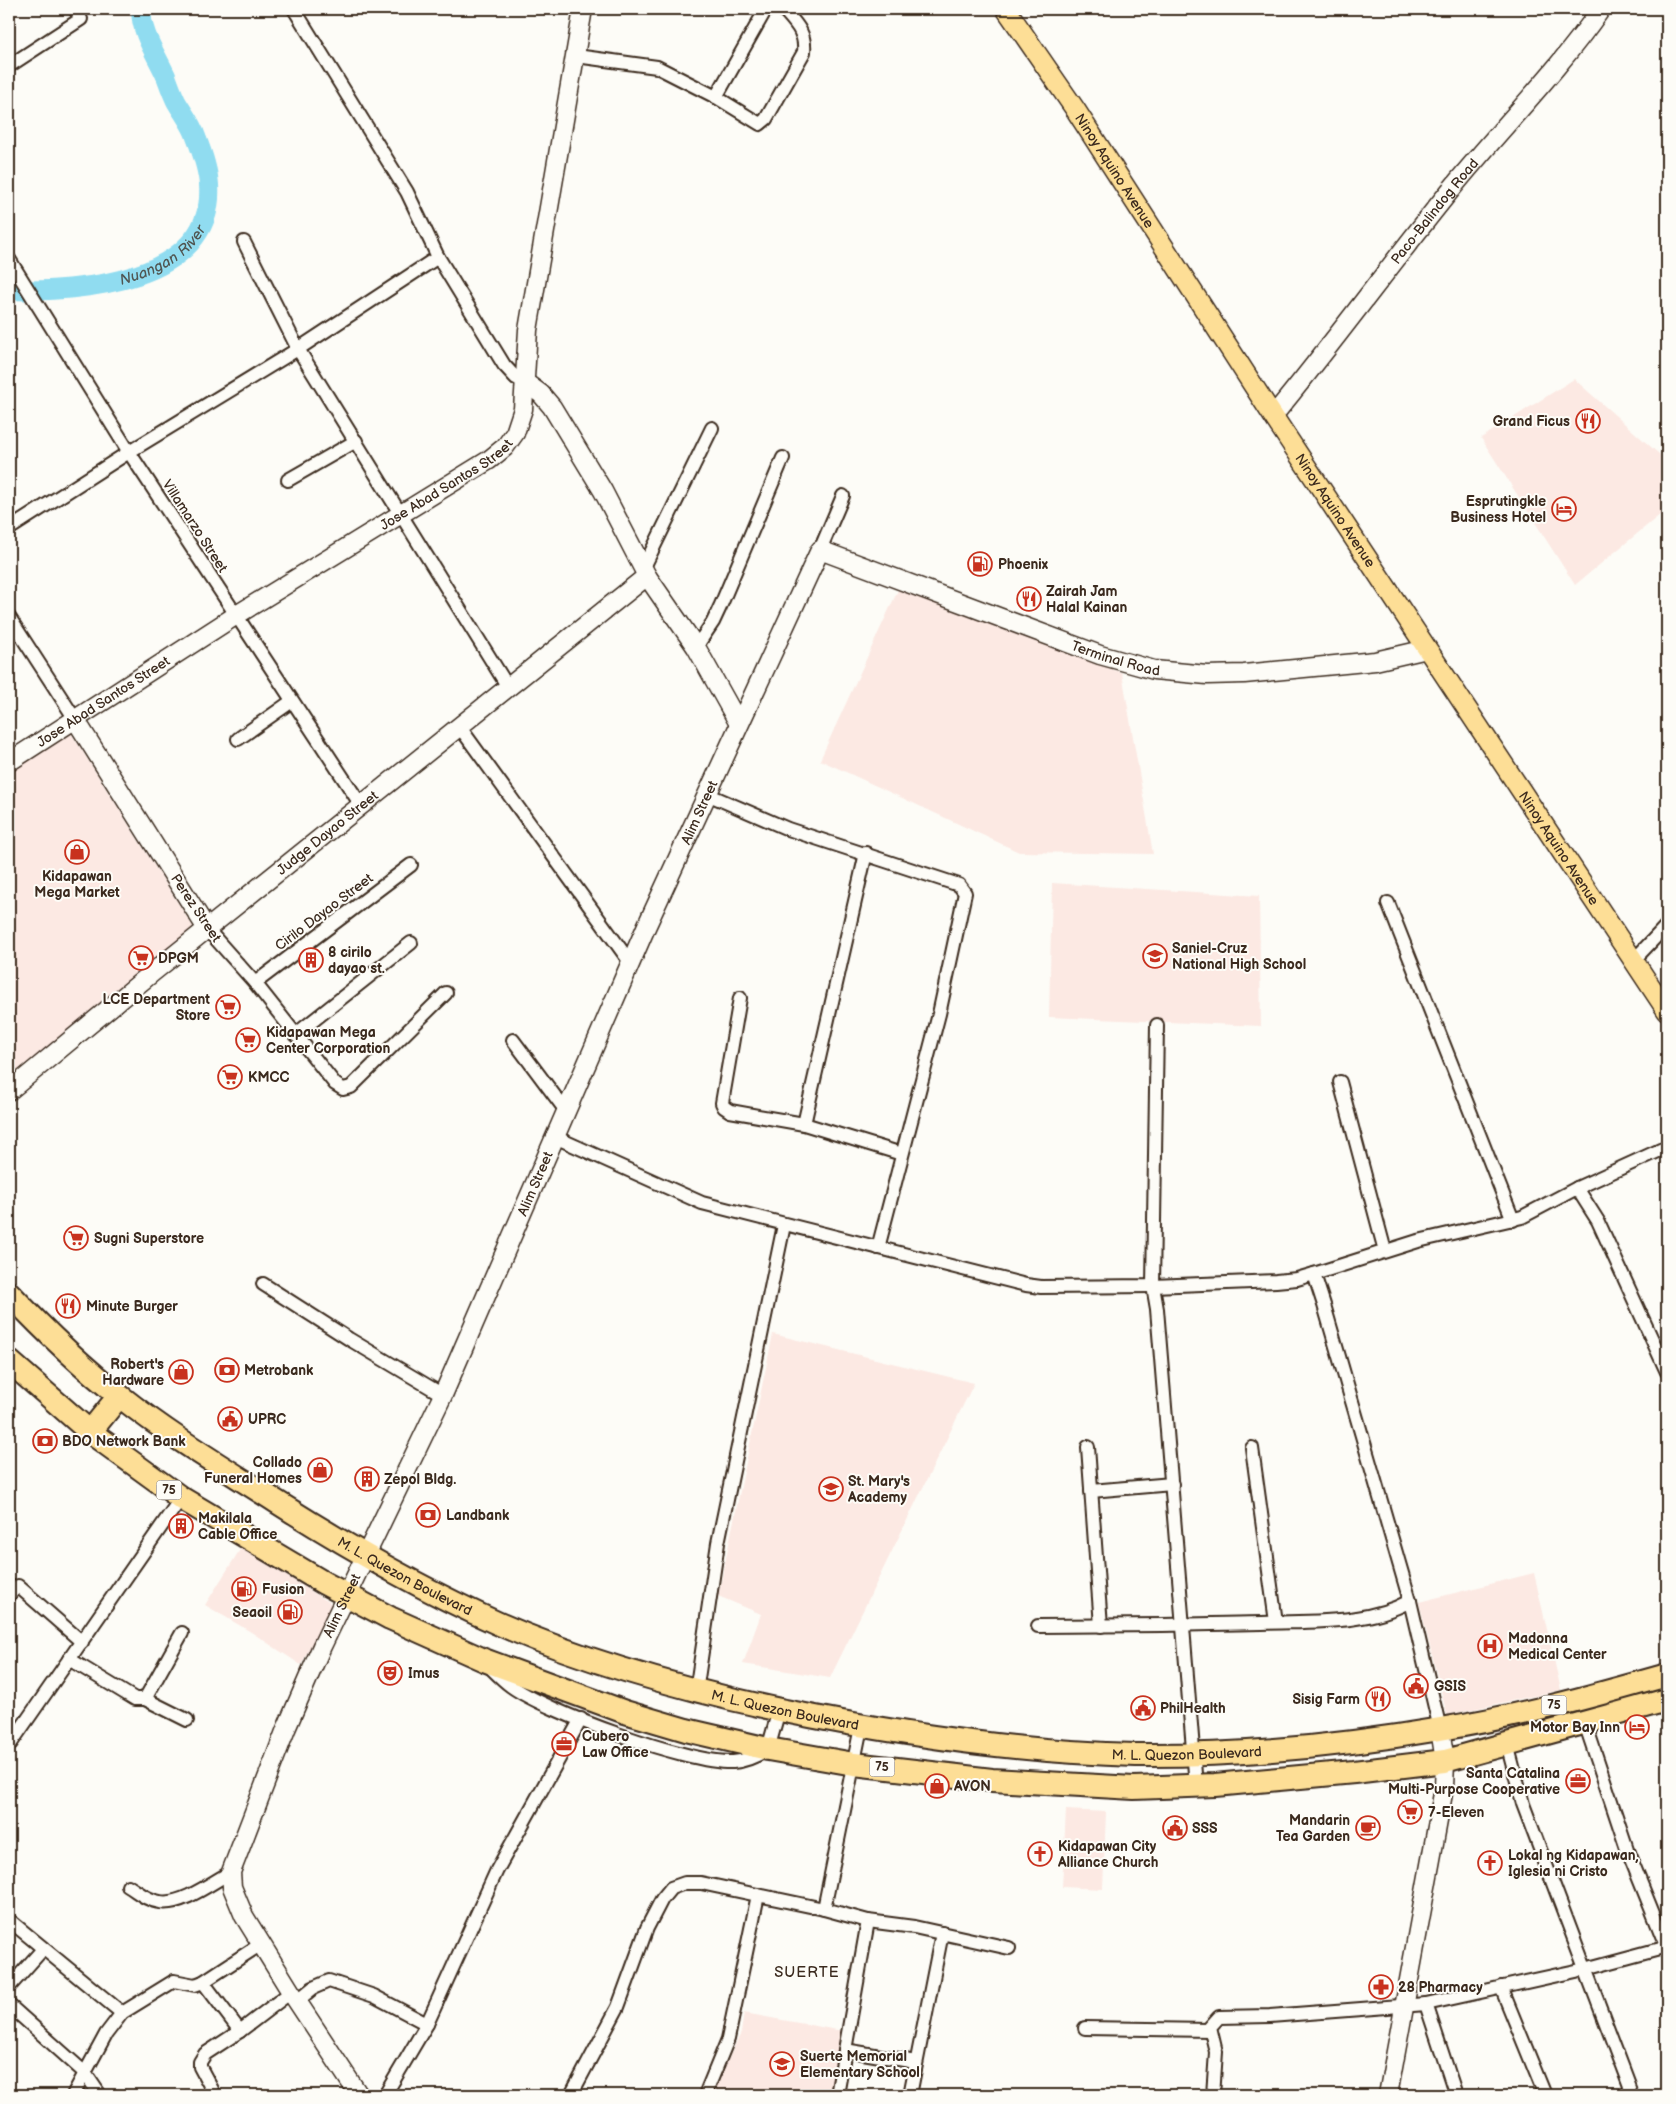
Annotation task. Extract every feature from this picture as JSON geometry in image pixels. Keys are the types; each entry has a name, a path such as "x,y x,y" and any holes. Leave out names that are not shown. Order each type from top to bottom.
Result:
{"highway":[{"name":"M. L. Quezon Boulevard","path":"9,1293 56,1340 119,1396 208,1458 366,1557 419,1585 507,1627 604,1664 696,1692 861,1727 930,1737 1073,1752 1194,1754 1297,1747 1440,1730 1501,1718 1667,1675"},
{"name":"75","path":"9,1360 90,1432 181,1498 390,1618 484,1660 625,1712 686,1730 768,1749 854,1764 992,1780 1134,1788 1196,1786 1354,1772 1445,1761 1667,1700"},
{"path":"90,1432 119,1396"}],"main road":[{"name":"Ninoy Aquino Avenue","path":"1006,9 1075,108 1273,416 1667,1011"}],"street":[{"path":"294,9 407,192 438,257 504,365 516,378 542,394 552,407 603,492 646,573 696,647 739,724"},
{"name":"Jose Abad Santos Street","path":"9,762 235,616 489,460 505,447 515,433 525,401 528,330 583,9"},
{"path":"716,97 766,9"},
{"path":"576,56 658,67 716,97 760,124 766,119 804,52 805,41 803,32 783,9"},
{"name":"Paco-Balindog Road","path":"1273,416 1328,348 1404,246 1470,166 1556,68 1601,9"},
{"path":"9,66 78,14"},
{"path":"244,242 298,349 508,687"},
{"path":"9,529 129,452 298,349 438,257"},
{"name":"Villamarzo Street","path":"9,259 129,452 361,806"},
{"path":"646,573 712,428"},
{"path":"288,480 356,441"},
{"path":"696,647 713,622 720,607 783,458"},
{"name":"Alim Street","path":"231,1872 286,1729 347,1595 443,1395 630,962 820,550 843,496"},
{"name":"Terminal Road","path":"820,550 1100,655 1154,670 1207,675 1244,674 1367,662 1427,649"},
{"name":"Judge Dayao Street","path":"9,1091 646,573"},
{"name":"Perez Street","path":"9,617 207,929 255,983 334,1084 343,1089 348,1089 446,993"},
{"path":"238,739 292,701"},
{"path":"459,726 630,962"},
{"path":"707,794 788,829 866,853 964,888 965,893 939,1014 878,1248"},
{"path":"804,1124 866,853"},
{"name":"Cirilo Dayao Street","path":"255,983 411,865"},
{"path":"1388,903 1513,1220"},
{"path":"1633,961 1667,925"},
{"path":"295,1035 411,943"},
{"path":"740,998 722,1103 724,1107 730,1111 804,1124 902,1154"},
{"path":"1157,1025 1153,1286 1157,1309 1196,1786"},
{"path":"513,1040 566,1111"},
{"path":"1340,1082 1385,1251"},
{"path":"555,1137 702,1203 784,1225 1040,1287 1153,1286 1282,1281 1314,1274 1418,1241 1513,1220 1577,1188 1667,1147"},
{"path":"1577,1188 1598,1221 1667,1372"},
{"path":"696,1692 718,1543 784,1225"},
{"path":"1314,1274 1410,1601 1440,1730 1445,1761 1444,1788 1388,2095"},
{"path":"263,1284 348,1339 443,1395"},
{"path":"1088,1446 1102,1626"},
{"path":"1252,1448 1276,1622"},
{"path":"1091,1491 1172,1484"},
{"path":"9,1746 181,1498"},
{"path":"9,1595 13,1583 82,1642"},
{"path":"1038,1626 1184,1626 1356,1618 1392,1610 1410,1601"},
{"path":"145,1699 182,1633"},
{"path":"69,1660 135,1699 145,1699 187,1720"},
{"path":"484,1660 511,1686 529,1697 581,1719 645,1742 717,1760 732,1762 749,1759 768,1749 779,1710"},
{"path":"386,2095 427,2024 497,1870 581,1719"},
{"path":"1213,2095 1216,2052 1210,2030 1212,2023 1219,2017 1270,2016 1426,2004 1585,1969 1667,1947 1628,1850 1585,1724"},
{"path":"824,1909 861,1727"},
{"path":"1507,1744 1523,1804 1634,2095"},
{"path":"128,1886 146,1897 168,1903 193,1894 231,1872 232,1887 237,1900 262,1944 359,2095"},
{"path":"571,2095 618,2007 655,1911 671,1888 685,1883 700,1883 824,1909 868,1921 942,1933 1009,1948"},
{"path":"705,2095 728,2039 758,1895"},
{"path":"9,1920 122,2013"},
{"path":"837,2095 868,1921"},
{"path":"910,2095 942,1933"},
{"path":"73,2095 106,2034 122,2013 174,1980 194,1985 203,1982 262,1944"},
{"path":"9,1987 43,1948"},
{"path":"215,2095 202,2073 200,2062 205,2054 294,1996 328,1981 374,1996 427,2024"},
{"path":"203,1982 240,2031"},
{"path":"1501,1987 1545,2095"},
{"path":"1426,2004 1456,2095"},
{"path":"9,2005 85,2073 100,2095"},
{"path":"1085,2028 1210,2030"},
{"path":"845,2050 916,2062"}],"shaded area":[{"path":"1574,379 1667,461 1667,509 1575,585 1481,438"},
{"path":"898,590 1122,673 1153,854 1019,852 820,760"},
{"name":"Kidapawan Mega Market","path":"71,733 195,930 9,1077 9,774"},
{"name":"Saniel-Cruz National High School","path":"1052,883 1259,896 1261,1026 1049,1017"},
{"name":"St. Mary's Academy","path":"773,1334 974,1383 830,1678 743,1664 761,1614 718,1596"},
{"path":"241,1548 332,1604 301,1665 205,1605"},
{"name":"Madonna Medical Center","path":"1534,1573 1561,1690 1447,1715 1419,1602"},
{"path":"1066,1810 1106,1812 1103,1889 1062,1887"},
{"name":"Suerte Memorial Elementary School","path":"744,2013 843,2031 832,2095 711,2095 741,2033"}],"waterway":[{"name":"Nuangan River","path":"9,290 70,288 104,284 137,275 167,262 190,243 205,217 209,185 202,155 192,127 176,101 150,43 144,27 141,9"}],"place":[{"name":"Grand Ficus","path":"1588,421"},
{"name":"Esprutingkle Business Hotel","path":"1564,509"},
{"name":"Phoenix","path":"980,564"},
{"name":"Zairah Jam Halal Kainan","path":"1029,599"},
{"name":"Kidapawan Mega Market","path":"77,852"},
{"name":"Saniel-Cruz National High School","path":"1155,956"},
{"name":"DPGM","path":"141,958"},
{"name":"8 cirilo dayao st.","path":"311,960"},
{"name":"LCE Department Store","path":"228,1007"},
{"name":"Kidapawan Mega Center Corporation","path":"248,1040"},
{"name":"KMCC","path":"230,1077"},
{"name":"Sugni Superstore","path":"76,1238"},
{"name":"Minute Burger","path":"68,1306"},
{"name":"Metrobank","path":"227,1370"},
{"name":"Robert's Hardware","path":"181,1372"},
{"name":"UPRC","path":"230,1419"},
{"name":"BDO Network Bank","path":"45,1441"},
{"name":"Collado Funeral Homes","path":"320,1470"},
{"name":"Zepol Bldg.","path":"367,1479"},
{"name":"St. Mary's Academy","path":"831,1489"},
{"name":"Landbank","path":"428,1515"},
{"name":"Makilala Cable Office","path":"181,1526"},
{"name":"Fusion","path":"244,1589"},
{"name":"Seaoil","path":"290,1612"},
{"name":"Madonna Medical Center","path":"1490,1646"},
{"name":"Imus","path":"390,1673"},
{"name":"GSIS","path":"1416,1686"},
{"name":"Sisig Farm","path":"1378,1699"},
{"name":"PhilHealth","path":"1143,1708"},
{"name":"Motor Bay Inn","path":"1637,1727"},
{"name":"Cubero Law Office","path":"564,1744"},
{"name":"Santa Catalina Multi-Purpose Cooperative","path":"1578,1781"},
{"name":"AVON","path":"937,1786"},
{"name":"7-Eleven","path":"1410,1812"},
{"name":"SSS","path":"1175,1828"},
{"name":"Mandarin Tea Garden","path":"1368,1828"},
{"name":"Kidapawan City Alliance Church","path":"1040,1854"},
{"name":"Lokal ng Kidapawan, Iglesia ni Cristo","path":"1490,1863"},
{"name":"28 Pharmacy","path":"1381,1987"},
{"name":"Suerte Memorial Elementary School","path":"782,2064"}],"district":[{"name":"SUERTE","path":"807,1972"}]}
